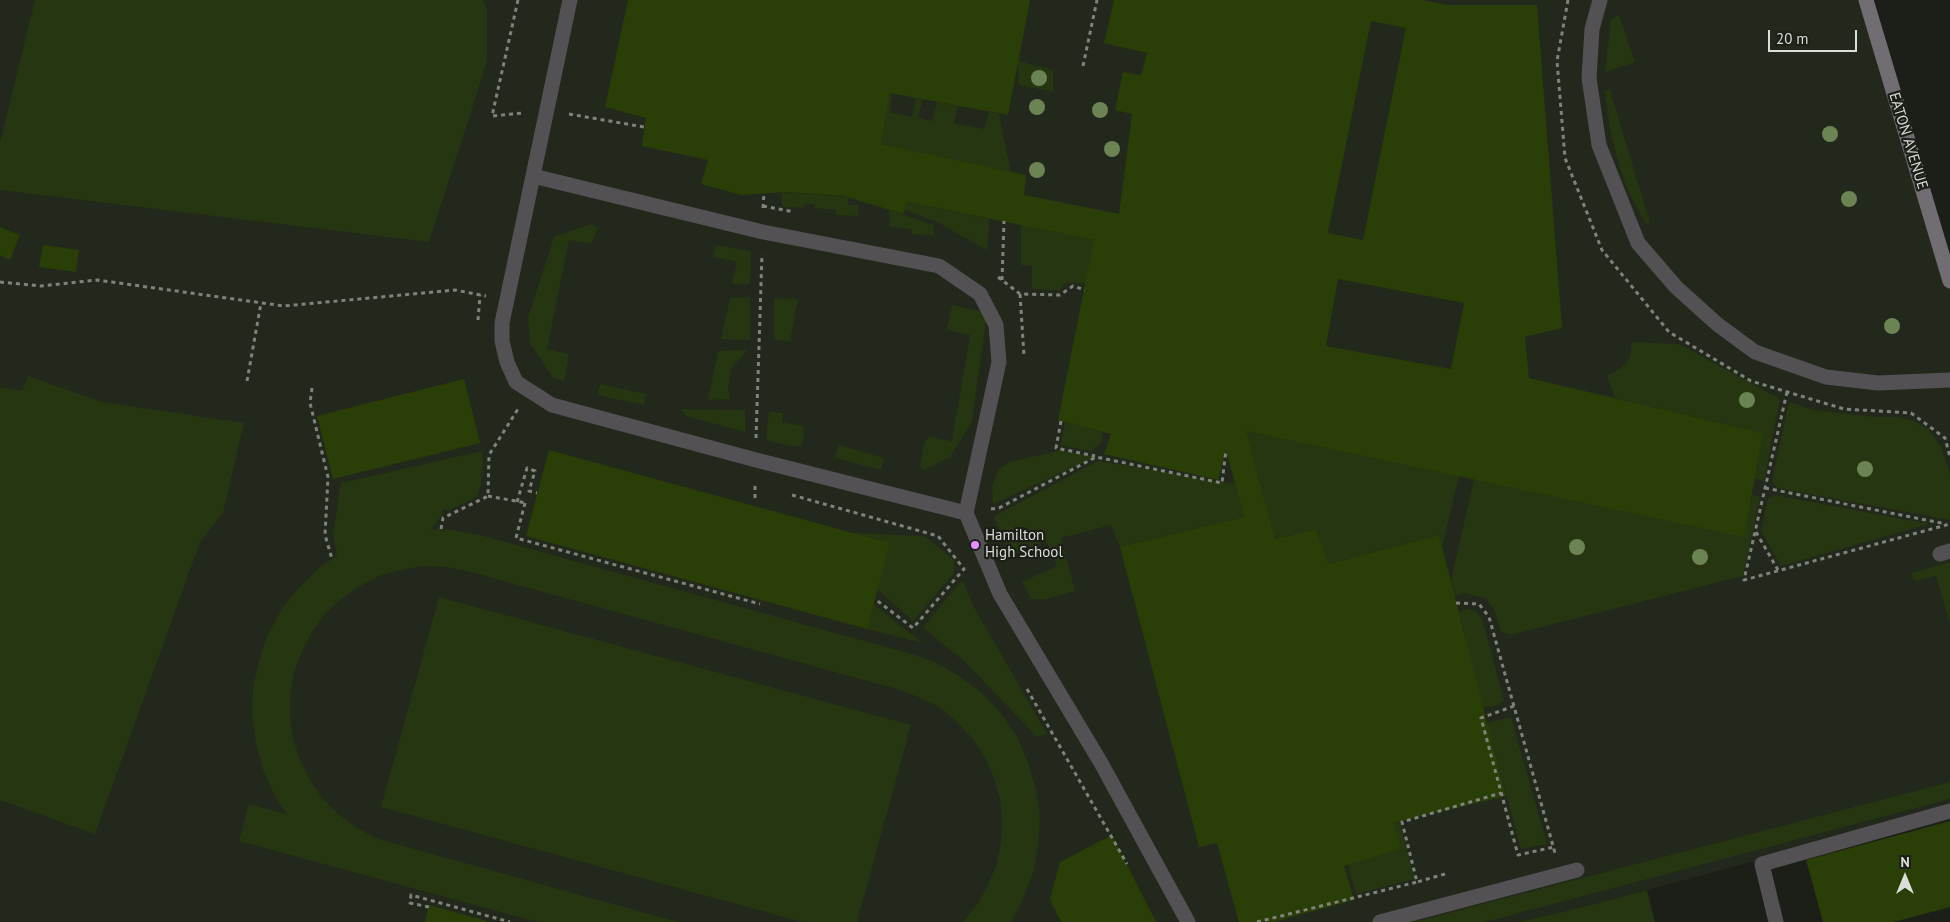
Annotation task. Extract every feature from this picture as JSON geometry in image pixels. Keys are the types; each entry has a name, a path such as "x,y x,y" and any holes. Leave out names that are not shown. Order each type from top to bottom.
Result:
{"street":[{"name":"EATON AVENUE","path":"1866,0 1950,282"}],"lane":[{"path":"570,0 502,323 502,341 506,362 516,382 552,405 966,514"},
{"path":"1600,0 1592,30 1589,78 1599,145 1638,243 1676,287 1717,324 1755,352 1826,377 1878,383 1950,380"},
{"path":"533,176 762,232 939,266 980,294 996,325 998,362 966,514 1000,594 1101,763 1188,922"},
{"path":"1776,922 1762,864 1950,812"},
{"path":"1380,922 1577,870"}],"path":[{"path":"1083,66 1097,0"},
{"path":"755,498 764,193"},
{"path":"1002,280 1004,222"},
{"path":"0,282 41,286 97,280 284,306 455,290 506,302"},
{"path":"1020,294 1024,356"},
{"path":"248,381 261,303"},
{"path":"312,388 310,403 328,477 325,535 332,560"},
{"path":"1787,392 1744,580 1949,524"},
{"path":"512,402 525,413"},
{"path":"488,496 489,455 518,408"},
{"path":"1061,421 1056,448 1222,483 1226,450"},
{"path":"966,514 998,508 1096,456"},
{"path":"517,502 527,468 534,471 529,491 537,493"},
{"path":"746,482 765,488"},
{"path":"1765,488 1949,524"},
{"path":"784,493 938,536 964,569 968,578"},
{"path":"440,529 443,518 488,496 525,503 516,538 760,604"},
{"path":"1755,531 1778,570"},
{"path":"875,599 913,628 964,569"},
{"path":"1456,603 1479,604 1489,617 1561,874"},
{"path":"1024,683 1132,871"},
{"path":"1514,706 1481,718 1518,855 1554,847"},
{"path":"1417,882 1402,822 1501,792"},
{"path":"1257,922 1445,874"},
{"path":"429,907 410,903 411,895 510,922"}],"shaded area":[{"name":"Hamilton High School","path":"0,0 1866,0 1950,281 1950,809 1587,906 1518,922 0,922"}],"green space":[{"path":"35,0 483,0 487,9 487,62 429,242 0,190 0,143"},
{"path":"1619,15 1635,62 1605,72 1611,20"},
{"path":"1018,61 1053,70 1053,92 1019,85"},
{"path":"1610,90 1650,223 1646,224 1627,189 1619,165 1610,129 1605,91"},
{"path":"890,93 892,93 890,112 912,117 916,98 923,99 918,118 932,121 937,102 958,106 954,123 984,129 989,112 999,114 1011,173 881,144"},
{"path":"782,192 848,197 848,205 858,205 858,216 836,215 836,210 814,208 814,204 805,204 804,208 782,207"},
{"path":"908,202 989,219 987,250 937,222 905,210"},
{"path":"889,210 934,225 933,235 912,234 911,229 890,227"},
{"path":"591,224 598,228 591,244 569,240 547,349 569,354 564,381 553,378 530,343 528,317 554,237"},
{"path":"1021,225 1094,240 1086,284 1066,282 1060,290 1032,289 1032,266 1021,265"},
{"path":"716,245 751,251 750,284 732,284 737,262 713,257"},
{"path":"750,297 750,340 721,339 730,298"},
{"path":"774,298 798,299 790,341 774,340"},
{"path":"952,305 987,313 972,421 950,457 924,470 920,466 924,444 929,437 952,441 970,335 947,330"},
{"path":"1632,342 1679,344 1780,399 1764,481 1755,478 1763,433 1615,398 1607,376 1621,368 1630,358"},
{"path":"747,350 731,369 728,388 730,399 708,400 718,351"},
{"path":"28,376 102,402 244,423 223,513 200,542 95,834 0,800 0,388 22,391"},
{"path":"600,384 646,394 644,405 597,395"},
{"path":"1789,402 1814,410 1874,417 1898,417 1914,421 1929,430 1941,447 1950,473 1950,520 1777,488 1772,481"},
{"path":"681,409 745,410 745,432 686,416"},
{"path":"769,412 783,413 782,422 803,426 804,438 801,446 791,446 766,440"},
{"path":"1065,422 1103,432 1101,443 1091,451 1061,445"},
{"path":"1246,431 1459,476 1442,547 1439,535 1329,564 1316,529 1275,539"},
{"path":"839,445 884,458 881,470 835,458"},
{"path":"1062,450 1096,457 993,504 992,486 999,469 1009,462"},
{"path":"482,451 481,485 477,497 449,510 442,510 443,514 431,529 452,530 480,535 908,653 935,662 959,676 982,693 1001,713 1017,737 1028,762 1036,790 1040,817 1038,846 1033,873 1023,899 1011,922 963,922 977,905 988,886 996,865 1001,843 1000,799 985,757 973,739 941,708 900,690 467,571 445,567 423,566 379,576 341,599 325,614 312,632 294,672 290,695 293,739 300,760 310,780 322,798 338,814 375,838 678,922 537,922 239,841 249,804 287,814 275,796 263,770 256,744 252,715 253,688 259,660 268,634 282,609 299,587 320,567 337,556 333,533 341,483"},
{"path":"1098,461 1235,484 1244,517 1120,547 1111,525 1061,538 1075,591 1047,599 1031,599 1022,582 1057,566 1046,541 1010,556 994,516"},
{"path":"1474,479 1744,536 1752,495 1760,497 1743,576 1511,635 1501,632 1494,609 1485,598 1463,593 1455,596 1451,581"},
{"path":"1774,495 1929,524 1781,566 1761,531 1768,498"},
{"path":"853,533 924,536 954,560 954,573 913,621 877,589 890,543"},
{"path":"1950,562 1950,624 1936,576 1914,581 1911,573"},
{"path":"962,580 975,609 1047,734 1037,737 967,664 923,627"},
{"path":"439,597 911,725 857,922 802,922 381,807"},
{"path":"873,604 923,643 867,629"},
{"path":"1467,609 1476,611 1483,621 1504,701 1497,705 1483,708 1459,612"},
{"path":"1511,717 1547,844 1521,849 1487,723"},
{"path":"1950,782 1950,799 1485,922 1414,922"},
{"path":"1399,821 1415,879 1356,894 1347,863 1393,823"},
{"path":"1647,890 1655,922 1518,922 1587,906"}],"building":[{"path":"628,0 1030,0 1008,115 890,93 881,144 1026,175 1024,195 1119,214 1132,114 1115,110 1123,72 1141,75 1147,53 1104,43 1114,0 1423,0 1447,5 1537,5 1562,328 1525,337 1529,378 1763,433 1744,537 1246,431 1275,539 1316,529 1329,564 1439,535 1506,796 1393,823 1400,849 1344,866 1354,900 1274,922 1239,922 1217,843 1199,847 1120,547 1244,517 1226,450 1218,480 1104,454 1111,434 1058,420 1094,240 908,202 903,214 844,196 786,192 741,195 701,184 708,160 642,146 646,118 605,107","holes":["1371,21 1406,28 1363,240 1328,233","1338,279 1464,303 1451,369 1326,346"]},
{"path":"0,227 20,235 10,260 0,255"},
{"path":"43,245 79,250 76,272 39,267"},
{"path":"464,379 480,443 333,479 317,416"},
{"path":"549,450 890,543 867,629 526,536"},
{"path":"1950,821 1950,907 1894,922 1823,922 1806,860"},
{"path":"1112,835 1156,922 1061,922 1050,899 1060,862"},
{"path":"429,905 487,921 487,922 425,922"}],"place":[{"name":"Hamilton High School","path":"975,545"}]}
